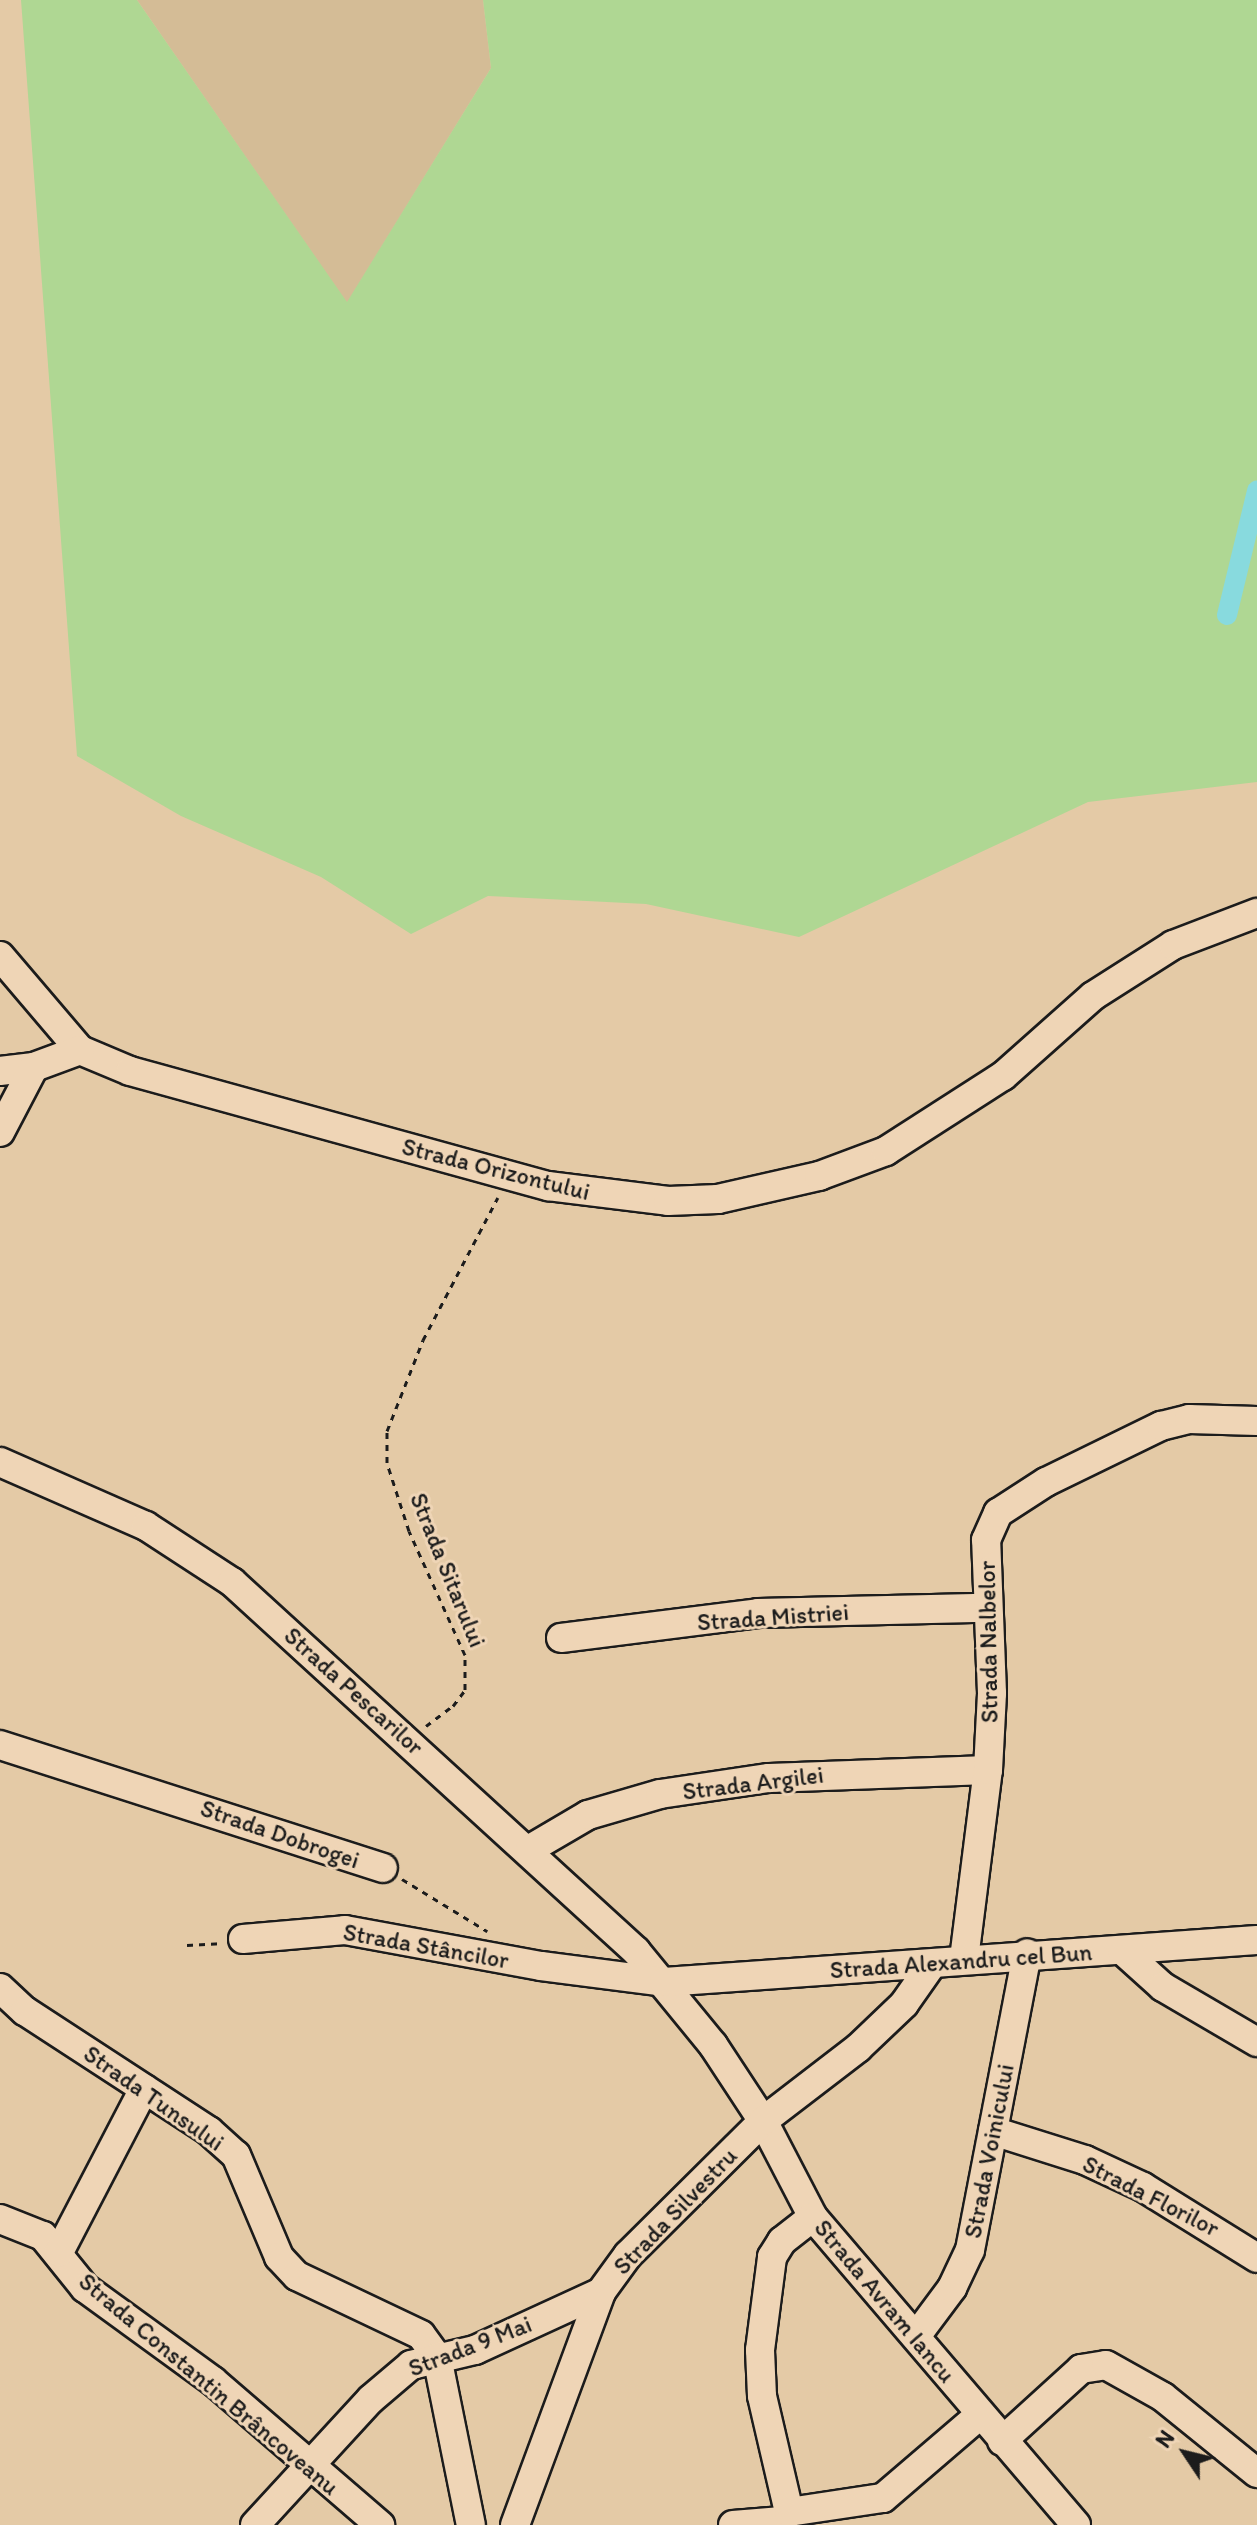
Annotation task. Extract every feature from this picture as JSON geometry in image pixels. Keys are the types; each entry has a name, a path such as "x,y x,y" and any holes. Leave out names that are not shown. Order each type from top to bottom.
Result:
{"street":[{"name":"Strada Orizontului","path":"0,956 80,1050 130,1071 548,1186 668,1201 718,1199 819,1176 886,1151 938,1122 1003,1076 1093,996 1173,945 1257,913"},
{"path":"0,1071 34,1067 80,1050"},
{"path":"0,1132 34,1067"},
{"name":"Strada Nalbelor","path":"964,1959 988,1770 992,1693 985,1608 986,1540 998,1513 1016,1498 1161,1426 1189,1419 1257,1421"},
{"name":"Strada Pescarilor","path":"0,1462 82,1495 191,1552 530,1849 664,1982"},
{"name":"Strada Mistriei","path":"561,1638 758,1613 985,1608"},
{"name":"Strada Dobrogei","path":"0,1745 383,1868"},
{"name":"Strada Argilei","path":"530,1849 588,1815 660,1794 769,1778 988,1770"},
{"name":"Strada Stâncilor","path":"243,1939 345,1930 553,1968 664,1982"},
{"name":"Strada Alexandru cel Bun","path":"664,1982 932,1964 1027,1953 1257,1940"},
{"path":"1122,1950 1163,1987 1257,2042"},
{"name":"Strada Voinicului","path":"917,2335 952,2288 970,2250 1027,1953"},
{"name":"Strada Silvestru","path":"515,2525 601,2292 628,2255 763,2121 858,2048 904,2004 932,1964"},
{"name":"Strada Avram Iancu","path":"664,1982 763,2121 813,2217 917,2335 980,2415 1076,2525"},
{"name":"Strada Tunsului","path":"0,1988 25,2011 144,2089 236,2155 279,2257 297,2276 401,2322 421,2335 437,2357"},
{"path":"59,2252 144,2089"},
{"name":"Strada Florilor","path":"993,2131 1085,2160 1143,2187 1257,2258"},
{"path":"789,2512 762,2396 760,2350 772,2257 782,2241 813,2217"},
{"name":"Strada Constantin Brâncoveanu","path":"0,2219 43,2236 85,2288 213,2381 380,2525"},
{"name":"Strada 9 Mai","path":"255,2525 396,2376 437,2357 475,2350 601,2292"},
{"path":"437,2357 471,2525"},
{"path":"1002,2441 1081,2369 1106,2365 1163,2397 1257,2473"},
{"path":"789,2512 880,2511 980,2415"},
{"path":"733,2525 782,2521 789,2512"}],"path":[{"name":"Strada Sitarului","path":"404,1736 436,1722 453,1706 467,1675 465,1655 409,1531 387,1463 387,1431 423,1340 509,1176"},
{"name":"Strada Dobrogei","path":"383,1868 488,1932"},
{"path":"187,1945 243,1939"}],"shaded area":[{"path":"137,0 483,0 491,68 347,303"}],"green space":[{"path":"21,0 137,0 347,302 491,68 483,0 1257,0 1257,782 1088,802 799,937 646,904 488,896 411,934 321,877 181,816 77,756"}],"waterway":[{"path":"1227,615 1257,491"}]}
